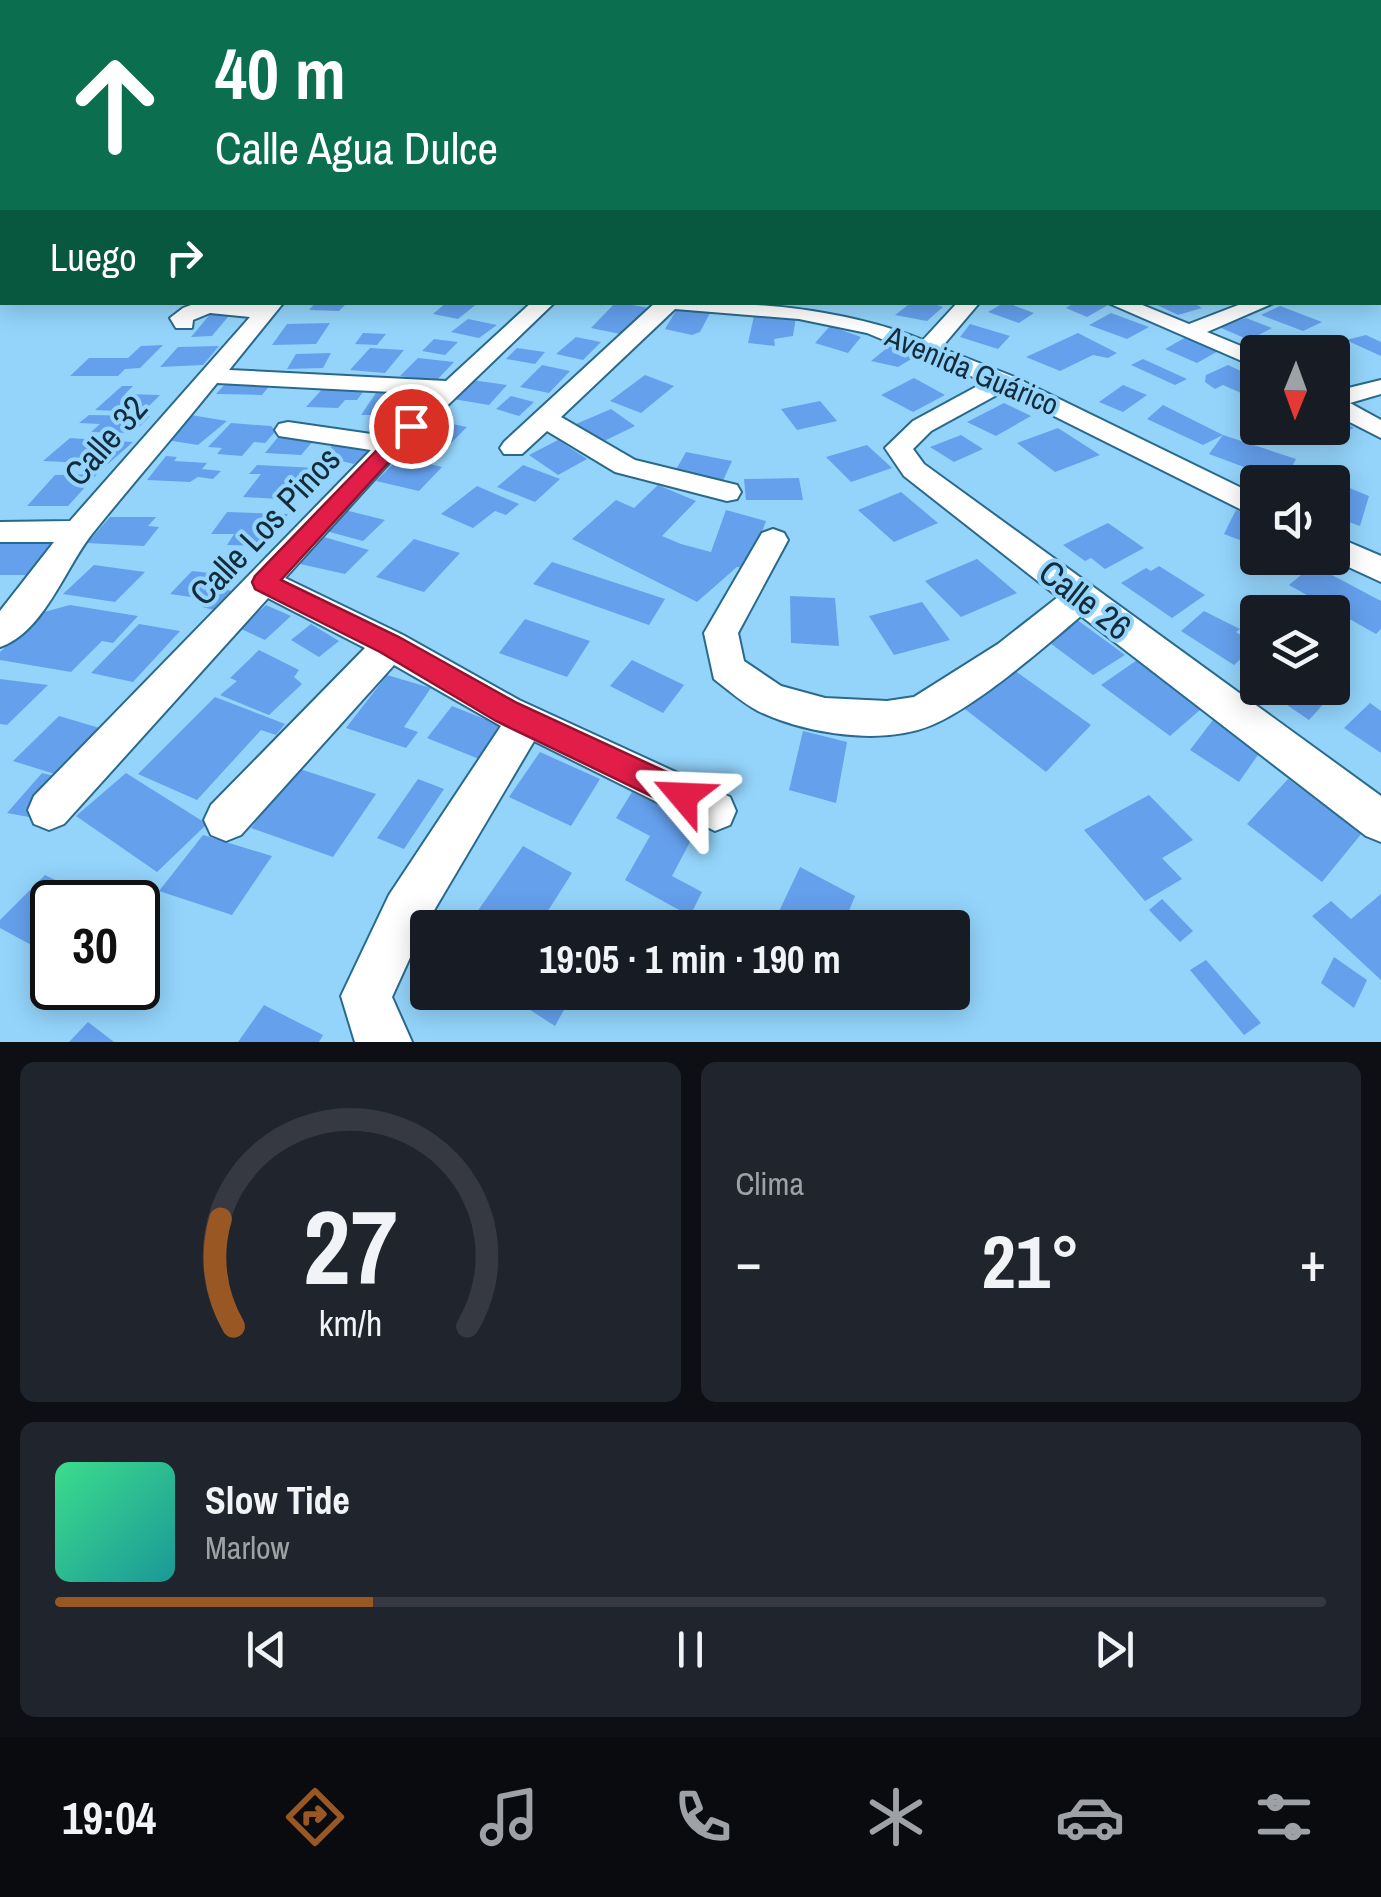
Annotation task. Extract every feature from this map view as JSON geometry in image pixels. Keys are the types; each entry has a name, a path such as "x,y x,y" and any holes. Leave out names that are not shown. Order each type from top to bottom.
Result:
{"street":[{"name":"Calle Los Pinos","path":"49,810 392,445 542,305"},
{"path":"514,448 666,305"},
{"name":"Avenida Guárico","path":"694,305 798,313 873,328 1004,381 1240,499"},
{"path":"928,350 967,305"},
{"path":"1124,305 1240,353"},
{"path":"1191,331 1258,305"},
{"path":"184,323 182,318 192,310 212,306 268,308"},
{"name":"Calle 32","path":"0,633 28,603 78,531 268,308"},
{"path":"211,376 450,388"},
{"name":"Calle 26","path":"1004,381 922,426 898,448 914,470 1381,820"},
{"path":"1350,396 1381,387"},
{"path":"1350,412 1381,430"},
{"path":"545,419 625,466 727,492"},
{"path":"288,430 392,445"},
{"path":"0,532 78,531"},
{"path":"772,540 721,634 726,668 770,699 825,715 887,718 922,712 1011,654 1080,598"},
{"path":"1350,555 1381,570"},
{"path":"264,582 390,644 506,712 714,811"},
{"path":"226,820 390,644"},
{"path":"386,1042 378,1034 366,996 406,912 527,719"}],"building":[{"path":"313,305 345,305 339,311 309,310"},
{"path":"444,305 475,305 458,319 433,314"},
{"path":"613,305 649,308 625,335 591,328"},
{"path":"908,305 943,307 927,321 895,315"},
{"path":"1000,305 1013,305 1034,313 1019,323 988,312"},
{"path":"1071,305 1108,305 1087,317 1066,308"},
{"path":"1157,305 1202,308 1178,315"},
{"path":"1280,306 1322,322 1303,331 1261,315"},
{"path":"677,309 710,313 700,332 692,335 665,329"},
{"path":"212,312 232,312 212,336 191,337"},
{"path":"1111,313 1149,327 1127,339 1089,325"},
{"path":"754,316 796,317 793,336 774,339 775,346 748,343"},
{"path":"1246,318 1272,328 1259,335 1240,336 1219,327"},
{"path":"468,319 497,325 479,338 451,332"},
{"path":"330,323 316,344 272,345 287,324"},
{"path":"970,324 1010,336 998,349 960,337"},
{"path":"830,326 861,337 848,353 815,343"},
{"path":"363,333 386,334 377,345 355,344"},
{"path":"1078,333 1117,353 1108,358 1093,355 1060,371 1026,357"},
{"path":"1366,335 1381,342 1381,356 1350,342"},
{"path":"1188,336 1220,350 1197,363 1165,349"},
{"path":"576,337 601,342 583,360 556,354"},
{"path":"434,339 458,342 445,355 422,351"},
{"path":"892,344 918,355 898,367 871,361"},
{"path":"163,345 140,368 125,369 118,376 70,376 89,358 128,358 141,346"},
{"path":"219,346 203,365 160,367 178,347"},
{"path":"370,348 404,350 385,373 350,370"},
{"path":"517,348 545,352 535,364 506,359"},
{"path":"331,353 323,368 287,369 296,354"},
{"path":"418,358 454,362 436,381 400,376"},
{"path":"1143,359 1187,379 1175,385 1131,365"},
{"path":"542,365 570,371 549,393 520,387"},
{"path":"1228,365 1240,371 1240,393 1223,385 1215,389 1205,382 1206,375"},
{"path":"645,375 674,386 641,413 610,401"},
{"path":"914,378 945,395 913,412 881,395"},
{"path":"472,380 507,385 489,405 453,399"},
{"path":"226,383 271,384 262,395 216,394"},
{"path":"1123,385 1147,395 1123,412 1099,402"},
{"path":"122,386 133,386 125,394 160,395 143,412 95,410"},
{"path":"325,386 366,388 357,400 345,400 338,408 306,407"},
{"path":"380,387 419,388 406,415 361,415"},
{"path":"511,396 534,402 519,416 496,409"},
{"path":"820,401 837,421 797,430 781,409"},
{"path":"1004,403 1031,416 996,436 967,422"},
{"path":"1163,405 1223,435 1203,445 1147,419"},
{"path":"611,409 635,426 600,443 576,424"},
{"path":"89,415 150,416 133,433 91,432 100,424 79,423"},
{"path":"191,415 227,421 198,445 160,439"},
{"path":"437,421 467,427 447,447 417,441"},
{"path":"231,423 271,426 276,431 265,443 254,442 242,456 217,454 222,448 208,447"},
{"path":"1058,428 1100,455 1055,472 1017,443"},
{"path":"961,435 983,449 954,462 930,447"},
{"path":"1223,435 1240,441 1240,445 1253,445 1296,459 1293,465 1240,466 1209,454"},
{"path":"279,436 315,439 301,455 265,453"},
{"path":"70,438 133,442 108,464 43,461"},
{"path":"558,440 587,459 558,475 529,455"},
{"path":"337,442 370,449 354,464 320,456"},
{"path":"867,445 892,468 851,482 826,457"},
{"path":"686,452 732,461 721,485 673,475"},
{"path":"166,456 177,457 174,461 207,463 202,469 221,471 213,479 198,477 190,482 147,480"},
{"path":"400,457 442,467 419,491 376,481"},
{"path":"257,465 318,468 296,500 243,497 261,474 249,474"},
{"path":"523,465 560,479 535,502 497,487"},
{"path":"97,474 68,506 27,506 55,475"},
{"path":"799,478 803,500 746,500 744,479"},
{"path":"658,485 696,501 662,536 681,544 711,552 726,510 766,521 749,568 737,567 697,602 572,539 616,500 634,508"},
{"path":"477,486 519,504 506,515 495,511 473,528 441,514"},
{"path":"1350,488 1369,496 1360,526 1350,522"},
{"path":"901,492 938,523 894,542 858,510"},
{"path":"345,510 385,520 363,541 326,531"},
{"path":"1236,510 1240,511 1240,540 1224,534"},
{"path":"227,512 288,514 267,546 227,545 234,534 211,534"},
{"path":"110,517 156,517 148,526 159,527 144,546 87,543"},
{"path":"1108,523 1144,548 1105,569 1063,545"},
{"path":"0,535 63,535 29,575 0,575"},
{"path":"317,535 369,550 345,574 291,562"},
{"path":"414,539 460,553 424,592 376,577"},
{"path":"977,559 1017,593 961,617 925,581"},
{"path":"552,562 665,599 649,625 533,584"},
{"path":"94,565 145,572 115,602 63,594"},
{"path":"1159,566 1205,595 1172,618 1121,583 1146,568 1151,571"},
{"path":"192,571 227,575 205,599 170,594"},
{"path":"1301,575 1332,575 1381,601 1381,629 1376,634 1350,619 1350,595 1307,595 1289,585"},
{"path":"219,588 232,591 214,610 202,607"},
{"path":"790,596 835,598 839,646 791,643"},
{"path":"922,602 950,640 894,655 869,616"},
{"path":"70,605 138,616 113,643 102,641 71,672 0,660 0,652 44,612"},
{"path":"266,605 291,616 265,640 239,628"},
{"path":"1204,611 1240,629 1236,632 1240,635 1240,660 1234,665 1181,631"},
{"path":"525,619 590,641 567,677 499,653"},
{"path":"1076,619 1125,655 1093,675 1046,640"},
{"path":"139,624 180,631 133,682 91,673"},
{"path":"311,624 339,641 319,657 291,640"},
{"path":"259,650 299,670 294,677 302,684 269,715 220,695 237,681 230,678"},
{"path":"1140,658 1208,703 1170,736 1101,685"},
{"path":"632,660 684,685 663,713 610,686"},
{"path":"1007,665 1091,725 1046,772 961,706"},
{"path":"387,675 431,688 404,727 418,732 406,748 346,728"},
{"path":"0,679 48,685 7,725 0,724"},
{"path":"215,697 285,724 276,735 261,730 197,800 138,774"},
{"path":"1370,703 1381,711 1381,753 1344,728"},
{"path":"1287,705 1322,705 1309,720"},
{"path":"452,706 502,726 479,759 427,738"},
{"path":"1219,712 1267,742 1239,782 1190,750"},
{"path":"59,716 103,729 58,775 13,761"},
{"path":"803,731 847,742 836,803 789,790"},
{"path":"540,752 600,779 571,826 509,797"},
{"path":"297,768 376,794 333,857 251,828"},
{"path":"42,773 63,778 29,817 7,813"},
{"path":"126,773 207,824 157,872 76,816"},
{"path":"418,779 444,789 404,849 377,838"},
{"path":"1288,779 1362,833 1322,882 1247,824"},
{"path":"632,792 699,825 672,876 702,892 693,910 679,910 625,880 650,836 616,818"},
{"path":"1149,795 1193,840 1162,858 1182,879 1145,901 1084,830"},
{"path":"203,835 272,856 232,915 160,890"},
{"path":"523,846 572,873 548,910 478,910"},
{"path":"800,867 855,896 849,910 780,910"},
{"path":"30,890 30,944 0,928 0,920"},
{"path":"1381,894 1381,980 1312,916 1331,901 1351,919"},
{"path":"1162,899 1193,931 1180,942 1149,910"},
{"path":"1334,957 1367,980 1354,1008 1321,983"},
{"path":"1206,960 1261,1023 1244,1035 1190,970"},
{"path":"264,1005 323,1035 319,1042 238,1042"},
{"path":"530,1010 564,1010 555,1026"},
{"path":"88,1022 114,1042 69,1042"}],"route":[{"path":"411,426 264,582 390,644 506,712 683,796"}]}
